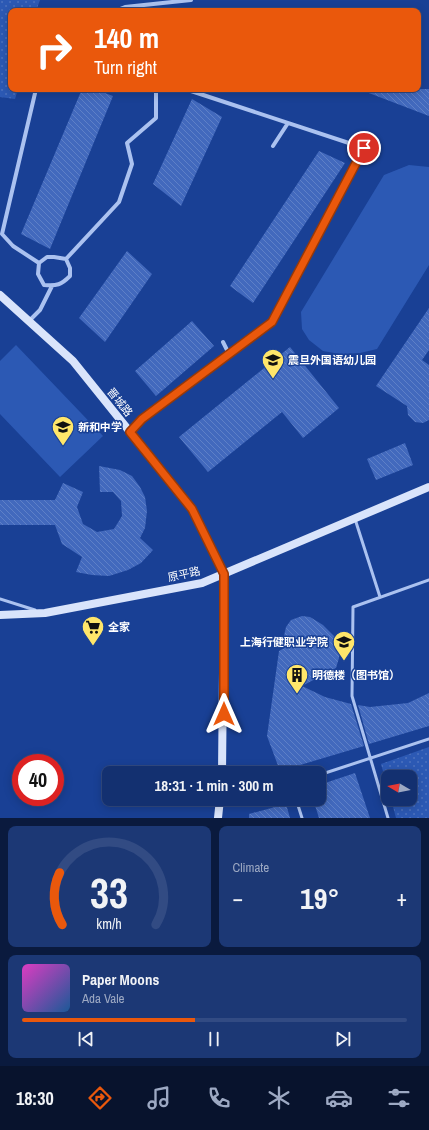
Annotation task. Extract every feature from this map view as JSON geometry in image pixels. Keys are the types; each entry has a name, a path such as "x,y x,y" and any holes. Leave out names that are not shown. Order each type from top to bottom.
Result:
{"street":[{"path":"122,8 192,0"},
{"path":"35,92 2,234 13,246 39,263"},
{"path":"66,259 119,202 132,164 127,143 156,118 156,92"},
{"path":"130,432 142,419 272,322 364,148 194,92"},
{"path":"273,146 288,123"},
{"path":"47,257 66,259 70,268 70,276 62,284 52,286 44,285 38,274 39,263 47,257"},
{"path":"29,321 40,310 52,286"},
{"name":"晋城路","path":"0,295 73,361 192,509 224,574 222,766"},
{"path":"223,342 229,354"},
{"name":"原平路","path":"0,615 45,613 202,583 429,488"},
{"path":"218,818 219,806"}],"lane":[{"path":"355,519 380,597"},
{"path":"388,818 352,696 353,607 429,580"},
{"path":"0,599 45,613"},
{"path":"326,773 429,739"},
{"path":"298,806 302,818"}],"shaded area":[{"path":"0,0 40,0 37,8 8,8 8,92 17,92 15,99 0,97"},
{"path":"409,165 429,167 429,265 377,349 360,353 340,354 323,351 309,340 302,329 301,312 384,175"},
{"path":"16,345 103,436 60,477 0,414 0,361"},
{"path":"429,747 429,818 396,818 393,806 417,806 417,770 383,770 381,764"}],"building":[{"path":"421,89 429,89 429,116 366,92 421,92"},
{"path":"81,92 102,92 113,96 50,249 21,234"},
{"path":"192,99 222,117 181,206 153,184"},
{"path":"319,151 345,163 253,303 230,286"},
{"path":"127,251 152,274 105,342 79,318"},
{"path":"429,308 429,350 422,360 429,365 429,420 423,423 415,422 408,415 407,406 376,386"},
{"path":"192,321 214,346 156,396 135,371"},
{"path":"290,347 339,408 303,438 282,412 208,472 179,437"},
{"path":"405,443 413,465 376,480 367,459"},
{"path":"99,466 120,470 132,476 145,497 147,511 145,528 140,538 153,550 141,563 128,570 109,576 76,572 82,557 62,544 55,525 0,525 0,500 55,500 63,483 83,492 77,507 83,524 97,532 114,529 122,516 121,501 113,492 100,492"},
{"name":"明德楼（图书馆）","path":"302,616 310,617 323,625 336,638 340,647 336,668 302,686 325,697 351,704 364,746 297,766 278,766 267,736 279,651 286,647 284,636 286,627 291,620"},
{"path":"429,693 429,726 369,744 358,705 370,707 408,703"},
{"path":"355,773 370,818 319,818 315,806 326,806 326,783"},
{"path":"279,806 287,806 290,818 249,818 249,814"}],"place":[{"name":"震旦外国语幼儿园","path":"273,380"},
{"name":"新和中学","path":"63,446"},
{"name":"全家","path":"93,646"},
{"name":"上海行健职业学院","path":"344,662"},
{"name":"明德楼（图书馆）","path":"297,694"}],"route":[{"path":"224,714 224,574 192,509 130,432 142,419 272,322 364,148"}]}
